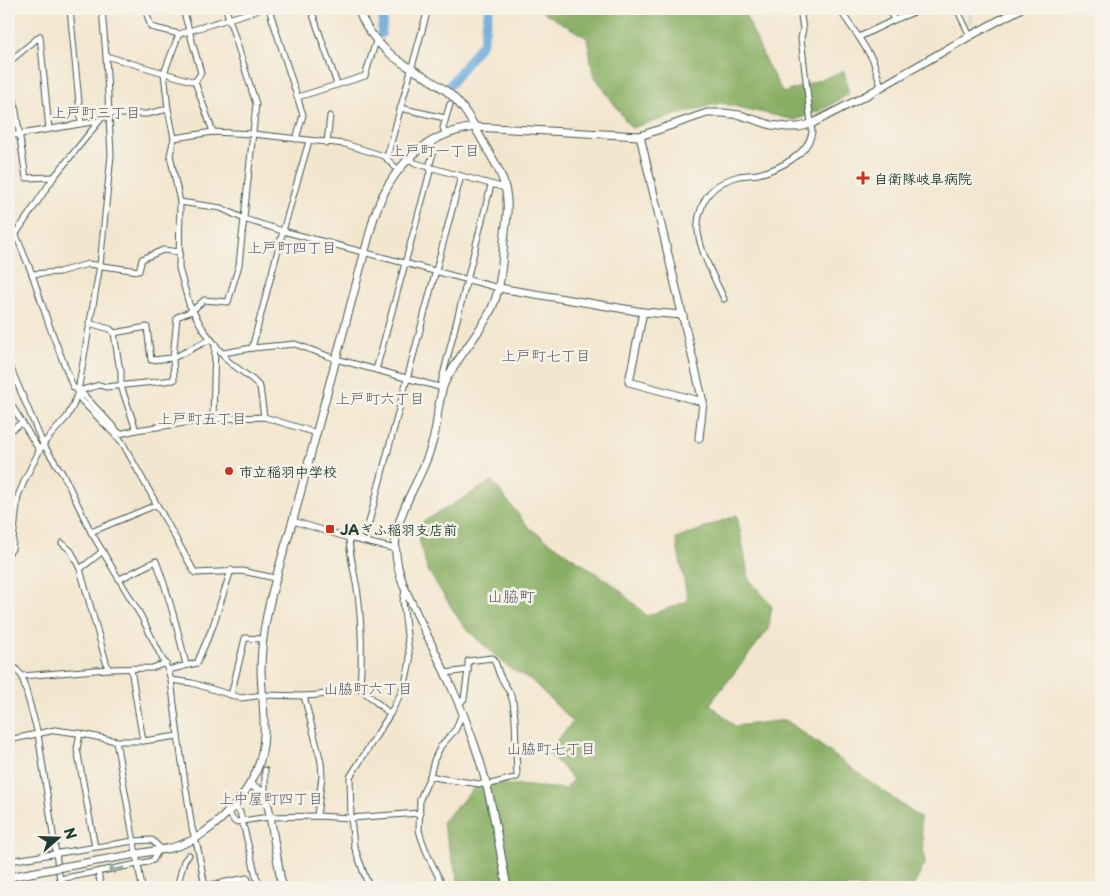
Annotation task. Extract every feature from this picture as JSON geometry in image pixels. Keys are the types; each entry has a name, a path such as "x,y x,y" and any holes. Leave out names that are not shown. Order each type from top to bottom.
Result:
{"street":[{"path":"70,9 81,124"},
{"path":"9,553 12,549 18,496 43,444 67,417 78,391 100,265 111,155 102,9"},
{"path":"145,9 151,28 179,34 262,9"},
{"path":"183,9 202,73 195,82"},
{"path":"78,391 100,385 106,388 174,380 173,358 177,317 192,311 204,300 228,302 238,265 256,104 226,9"},
{"path":"269,9 303,115 296,139"},
{"path":"311,9 336,84"},
{"path":"358,9 361,18 376,41 395,58 432,80 462,106 500,172 505,188 507,213 498,288 490,312 441,387"},
{"path":"398,170 387,159 428,9"},
{"path":"724,299 704,254 698,235 698,216 702,204 716,187 739,176 758,174 776,168 793,158 805,148 811,139 812,132 801,38 803,29 800,9"},
{"path":"839,9 873,60 882,86"},
{"path":"889,9 894,20"},
{"path":"859,37 922,9"},
{"path":"956,9 970,36"},
{"path":"9,877 172,848 195,839 210,827 238,802 250,784 263,746 265,728 261,670 262,639 275,578 293,522 374,217 390,181 409,158 430,142 459,130 475,127 640,136 707,113 723,112 771,125 799,127 811,124 882,86 1013,11"},
{"path":"179,34 164,73 168,109 174,138 170,155 180,202 179,268 192,311 203,329 228,361 260,387 264,417"},
{"path":"9,62 40,36 49,129"},
{"path":"298,97 365,76 376,41"},
{"path":"106,56 195,82"},
{"path":"195,82 213,132"},
{"path":"9,93 14,98 26,178 54,178"},
{"path":"446,135 443,128 450,104"},
{"path":"400,108 445,118"},
{"path":"9,244 54,178 98,121 109,111 147,114 168,109"},
{"path":"327,143 330,116"},
{"path":"9,136 98,121"},
{"path":"174,138 213,132 253,134 345,144 388,156"},
{"path":"640,136 703,402 698,438"},
{"path":"252,348 309,141"},
{"path":"376,370 430,168 434,150 430,142"},
{"path":"409,158 416,164 505,188"},
{"path":"364,541 461,176"},
{"path":"492,185 441,387 430,449 398,521 396,549 399,575 459,704 476,747 487,784 507,887"},
{"path":"180,202 221,208 244,219 283,231 498,288 643,312 682,315"},
{"path":"9,218 32,274 73,387 83,394 120,434 213,419 264,417 316,433"},
{"path":"32,274 59,272 88,264 139,271 142,259 162,250 180,252"},
{"path":"643,312 629,382 703,402"},
{"path":"90,323 110,329 114,334 121,370 121,386 136,430"},
{"path":"114,334 147,327 151,360 173,358 213,342"},
{"path":"213,342 213,419"},
{"path":"223,353 296,344 336,359 441,387"},
{"path":"9,364 43,444 64,476 92,532 142,616 172,680 178,736 192,828 205,887 227,885 247,878 252,887"},
{"path":"78,391 81,400 122,442 195,573 242,570 275,578"},
{"path":"9,401 40,450"},
{"path":"9,431 22,423"},
{"path":"92,532 156,505"},
{"path":"9,524 15,522"},
{"path":"293,522 396,549"},
{"path":"349,538 359,603 362,646 360,688"},
{"path":"62,543 71,551 80,569 108,669"},
{"path":"80,569 103,551"},
{"path":"120,580 156,561 174,614 186,665"},
{"path":"168,670 197,663 213,626 231,570"},
{"path":"369,887 354,846 350,777 390,714 406,679 410,661 403,600 405,589"},
{"path":"231,695 245,638 262,639"},
{"path":"430,776 487,784 517,777 513,702 494,659 468,661 464,700 459,704"},
{"path":"9,661 22,676 38,734 61,887"},
{"path":"22,676 108,669 152,668 166,664"},
{"path":"130,669 143,741"},
{"path":"445,673 468,670"},
{"path":"172,680 192,682 242,698 263,695 319,695 360,688"},
{"path":"360,688 390,714"},
{"path":"304,696 321,762 322,776 318,816"},
{"path":"444,887 426,852 420,834 420,799 430,776 434,760 441,746 456,729 462,713"},
{"path":"9,740 55,730 116,741 143,741 178,736"},
{"path":"80,733 77,749 95,847"},
{"path":"116,741 142,887"},
{"path":"230,809 240,812 258,880 266,887 282,885 264,794 265,770"},
{"path":"250,784 264,794"},
{"path":"230,809 236,822 269,817 318,816 351,818 420,812"},
{"path":"9,861 134,841 152,840 160,850"},
{"path":"60,879 138,865 153,860 160,850"},
{"path":"177,887 184,861 188,855"},
{"path":"98,872 101,887"}],"green space":[{"path":"538,9 743,9 766,62 783,93 844,71 849,94 824,109 795,120 720,103 631,128 593,74 587,38"},
{"path":"492,481 529,528 615,586 647,616 688,601 676,539 737,515 749,579 772,606 768,630 710,704 735,726 786,720 920,818 925,864 913,887 460,887 442,822 480,782 566,789 573,779 547,751 573,722 532,681 508,667 464,627 427,569 416,526"}],"waterway":[{"path":"381,34 385,9"},
{"path":"450,85 483,42 489,9"},
{"path":"969,9 971,23"}],"place":[{"name":"自衛隊岐阜病院","path":"863,178"},
{"name":"市立稲羽中学校","path":"229,471"},
{"name":"JAぎふ稲羽支店前","path":"330,529"}],"district":[{"name":"上戸町三丁目","path":"96,111"},
{"name":"上戸町一丁目","path":"435,149"},
{"name":"上戸町四丁目","path":"292,246"},
{"name":"上戸町七丁目","path":"546,354"},
{"name":"上戸町六丁目","path":"380,397"},
{"name":"上戸町五丁目","path":"202,417"},
{"name":"山脇町","path":"511,595"},
{"name":"山脇町六丁目","path":"368,687"},
{"name":"山脇町七丁目","path":"551,747"},
{"name":"上中屋町四丁目","path":"271,797"}]}
